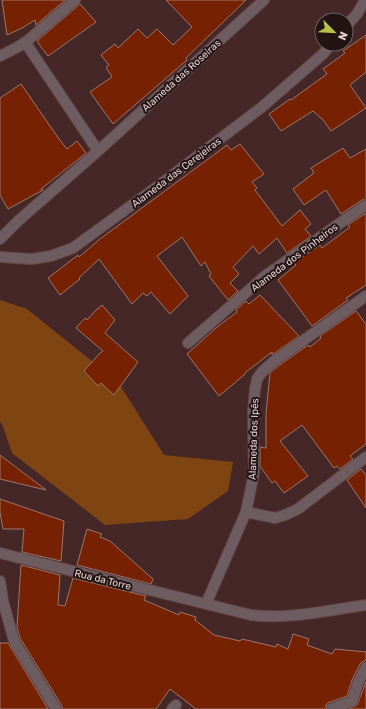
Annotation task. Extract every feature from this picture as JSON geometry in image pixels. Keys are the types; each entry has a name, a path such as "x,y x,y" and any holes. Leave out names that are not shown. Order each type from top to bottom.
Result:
{"street":[{"path":"0,56 25,42 74,0"},
{"name":"Alameda das Roseiras","path":"0,239 18,221 264,0"},
{"path":"354,17 365,0"},
{"path":"25,42 98,150"},
{"name":"Alameda das Cerejeiras","path":"0,257 32,259 51,256 73,248 262,107 325,52"},
{"name":"Alameda dos Pinheiros","path":"188,343 265,276 366,205"},
{"name":"Alameda dos Ipês","path":"206,604 246,512 254,473 253,412 257,379 262,372 274,362 366,296"},
{"path":"246,512 275,518 285,515 298,509 366,457"},
{"name":"Rua da Torre","path":"0,553 264,617 311,613 366,605"},
{"path":"0,581 3,600 14,641 56,709"},
{"path":"331,709 352,705 362,684 366,667"}],"shaded area":[{"path":"0,300 27,309 118,382 164,455 233,462 228,491 188,519 105,525 12,453 0,422"}],"building":[{"path":"2,0 65,0 36,25 35,20 7,35"},
{"path":"166,0 246,0 186,58 187,60 113,124 90,92 112,77 106,67 109,65 101,55 115,44 118,48 138,29 147,38 157,29 173,45 192,27"},
{"path":"80,4 96,22 48,56 38,43 38,40"},
{"path":"366,35 366,72 350,85 366,108 331,131 323,120 313,111 281,131 269,114 327,74 323,69 345,53 344,52 354,52 354,43"},
{"path":"21,84 67,149 77,141 86,153 41,189 43,190 8,209 0,195 0,98"},
{"path":"240,144 264,174 252,182 257,188 255,190 282,226 300,210 311,224 305,229 311,236 287,253 277,238 259,254 253,246 233,267 239,274 230,283 238,291 228,300 209,276 211,274 205,262 201,266 182,237 157,256 188,296 170,314 151,292 147,296 143,293 132,304 99,259 79,278 80,279 60,295 48,278 78,255 79,257 100,239 227,145 231,150"},
{"path":"343,148 350,158 366,149 366,199 362,200 341,214 326,190 304,205 293,189 314,173 311,168"},
{"path":"366,213 366,285 346,298 348,300 312,326 278,280 296,265 294,263 320,245 322,248 350,227 348,225"},
{"path":"260,295 299,336 272,355 272,352 246,372 219,396 187,354 216,328 237,312 236,310 246,301 249,304"},
{"path":"102,305 115,320 105,333 138,362 114,395 101,383 98,386 84,371 103,351 76,328 85,318 87,320"},
{"path":"356,311 366,324 366,444 350,456 353,459 340,469 337,466 334,468 302,425 280,441 308,476 284,493 275,481 272,483 260,466 260,447 266,448 266,413 270,373 308,345 310,347 321,338 320,336"},
{"path":"0,455 46,490 0,479"},
{"path":"361,469 366,475 366,508 347,480"},
{"path":"0,499 64,521 61,561 22,552 24,529 3,529 0,512"},
{"path":"87,529 102,534 100,537 110,541 153,579 151,584 77,565"},
{"path":"21,565 60,575 58,605 65,606 73,578 146,596 144,600 179,615 180,612 196,617 195,620 214,635 240,641 242,639 276,647 277,644 288,649 293,634 309,639 307,645 332,654 335,649 366,652 366,661 363,661 360,664 352,680 347,696 328,703 325,709 196,709 170,689 156,709 62,709 62,706 20,638 17,627"},
{"path":"0,643 8,643 48,709 0,709"},
{"path":"366,682 366,709 349,709 357,705"}]}
